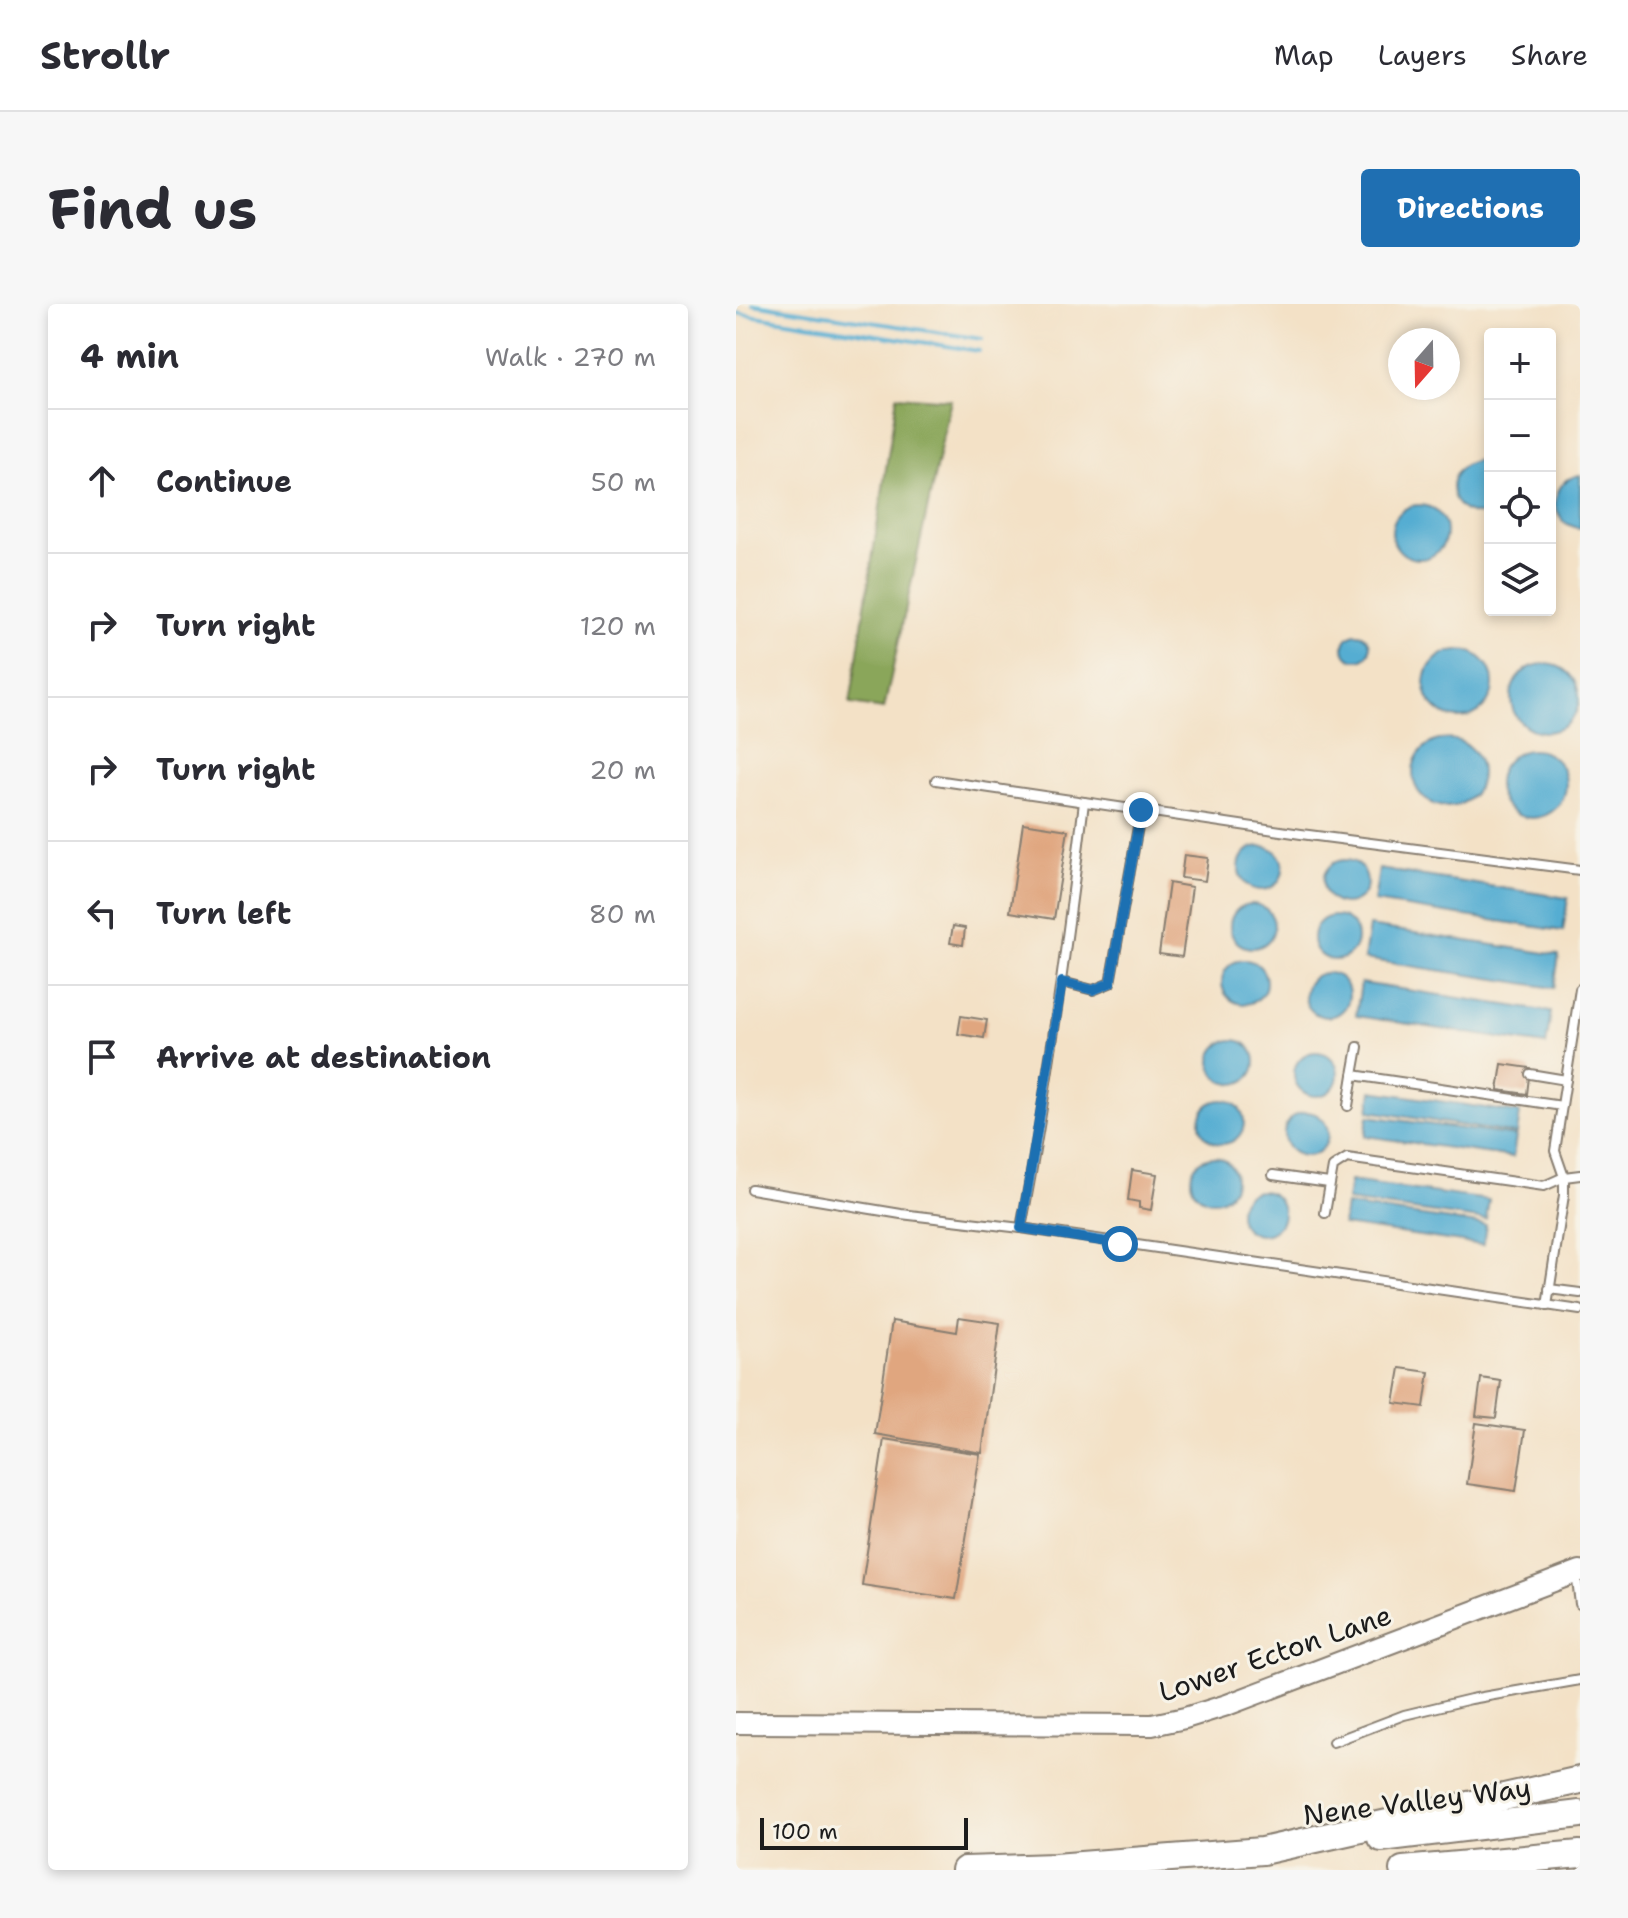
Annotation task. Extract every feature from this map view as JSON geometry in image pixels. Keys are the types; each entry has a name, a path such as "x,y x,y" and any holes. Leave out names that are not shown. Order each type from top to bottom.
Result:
{"highway":[{"path":"965,1870 1055,1867 1262,1851 1580,1780"},
{"name":"Nene Valley Way","path":"1262,1851 1580,1814"},
{"path":"1403,1870 1580,1845"},
{"path":"1471,1862 1580,1854"}],"street":[{"name":"Lower Ecton Lane","path":"736,1723 1152,1725 1227,1705 1578,1572"}],"lane":[{"path":"936,780 1301,834 1580,870"},
{"path":"1021,1228 1062,982 1084,802"},
{"path":"1062,982 1093,990 1110,983 1141,810"},
{"path":"1547,1306 1564,1195 1564,1177 1555,1151 1580,989"},
{"path":"1348,1106 1358,1047"},
{"path":"1530,1074 1566,1080"},
{"path":"1353,1075 1562,1106"},
{"path":"1325,1213 1333,1167 1347,1158 1544,1186 1564,1177 1580,1175"},
{"path":"1273,1175 1329,1183"},
{"path":"751,1189 901,1214 1021,1228 1580,1310"},
{"path":"1549,1289 1580,1293"},
{"path":"1578,1572 1580,1604"},
{"path":"1333,1742 1404,1715 1471,1699 1580,1680"}],"green space":[{"path":"897,396 951,400 884,709 850,704"}],"water":[{"path":"1484,461 1484,513 1465,511 1453,494 1452,483 1466,465"},
{"path":"1580,475 1580,529 1563,522 1556,508 1557,494 1569,479"},
{"path":"1419,505 1438,513 1446,532 1438,551 1419,559 1400,551 1392,532 1400,513"},
{"path":"1357,634 1367,637 1370,647 1367,657 1357,660 1347,657 1344,647 1347,637"},
{"path":"1466,650 1487,665 1493,684 1491,697 1483,708 1466,718 1452,718 1435,708 1427,697 1425,677 1435,660 1446,652"},
{"path":"1552,664 1573,679 1579,698 1577,711 1569,722 1552,732 1538,732 1521,722 1513,711 1511,691 1521,674 1532,666"},
{"path":"1454,739 1475,754 1481,773 1479,786 1471,797 1454,807 1440,807 1423,797 1415,786 1413,766 1423,749 1434,741"},
{"path":"1539,750 1560,765 1566,784 1564,797 1556,808 1539,818 1525,818 1508,808 1500,797 1498,777 1508,760 1519,752"},
{"path":"1261,846 1277,852 1283,868 1277,884 1261,890 1245,884 1239,868 1245,852"},
{"path":"1345,860 1361,866 1367,882 1361,898 1345,904 1329,898 1323,882 1329,866"},
{"path":"1379,869 1568,898 1563,931 1374,902"},
{"path":"1252,904 1268,910 1274,926 1268,942 1252,948 1236,942 1230,926 1236,910"},
{"path":"1335,916 1351,922 1357,938 1351,954 1335,960 1319,954 1313,938 1319,922"},
{"path":"1369,926 1559,955 1554,988 1364,959"},
{"path":"1244,960 1260,966 1266,982 1260,998 1244,1004 1228,998 1222,982 1228,966"},
{"path":"1327,973 1343,979 1349,995 1343,1011 1327,1017 1311,1011 1305,995 1311,979"},
{"path":"1361,983 1551,1012 1546,1045 1356,1016"},
{"path":"1233,1040 1249,1046 1255,1062 1249,1078 1233,1084 1217,1078 1211,1062 1217,1046"},
{"path":"1316,1052 1332,1058 1338,1074 1332,1090 1316,1096 1300,1090 1294,1074 1300,1058"},
{"path":"1372,1091 1520,1113 1517,1134 1369,1111"},
{"path":"1222,1100 1238,1106 1244,1122 1238,1138 1222,1144 1206,1138 1200,1122 1206,1106"},
{"path":"1306,1112 1322,1118 1328,1134 1322,1150 1306,1156 1290,1150 1284,1134 1290,1118"},
{"path":"1368,1116 1516,1136 1513,1157 1365,1136"},
{"path":"1213,1157 1229,1163 1235,1179 1229,1195 1213,1201 1197,1195 1191,1179 1197,1163"},
{"path":"1350,1181 1489,1200 1486,1220 1347,1201"},
{"path":"1261,1191 1277,1197 1283,1213 1277,1229 1261,1235 1245,1229 1239,1213 1245,1197"},
{"path":"1346,1205 1486,1225 1483,1245 1343,1225"}],"building":[{"path":"1023,823 1068,830 1054,919 1010,912"},
{"path":"1184,855 1208,858 1205,881 1181,878"},
{"path":"1169,883 1192,887 1182,957 1159,954"},
{"path":"953,926 965,928 963,945 950,943"},
{"path":"961,1016 987,1020 984,1038 958,1034"},
{"path":"1502,1064 1530,1068 1527,1094 1498,1090"},
{"path":"1132,1170 1157,1174 1151,1210 1139,1208 1139,1202 1128,1200"},
{"path":"959,1317 1000,1323 982,1453 875,1434 892,1321 957,1332"},
{"path":"1400,1368 1429,1372 1424,1407 1394,1403"},
{"path":"1481,1378 1501,1381 1496,1418 1476,1416"},
{"path":"1476,1423 1525,1430 1516,1491 1467,1484"},
{"path":"884,1439 980,1454 956,1599 862,1585"}],"waterway":[{"path":"753,304 982,339"},
{"path":"736,313 979,351"}],"route":[{"path":"1120,1244 1021,1228 1040,1130 1062,982 1093,990 1110,983 1141,810"}]}
